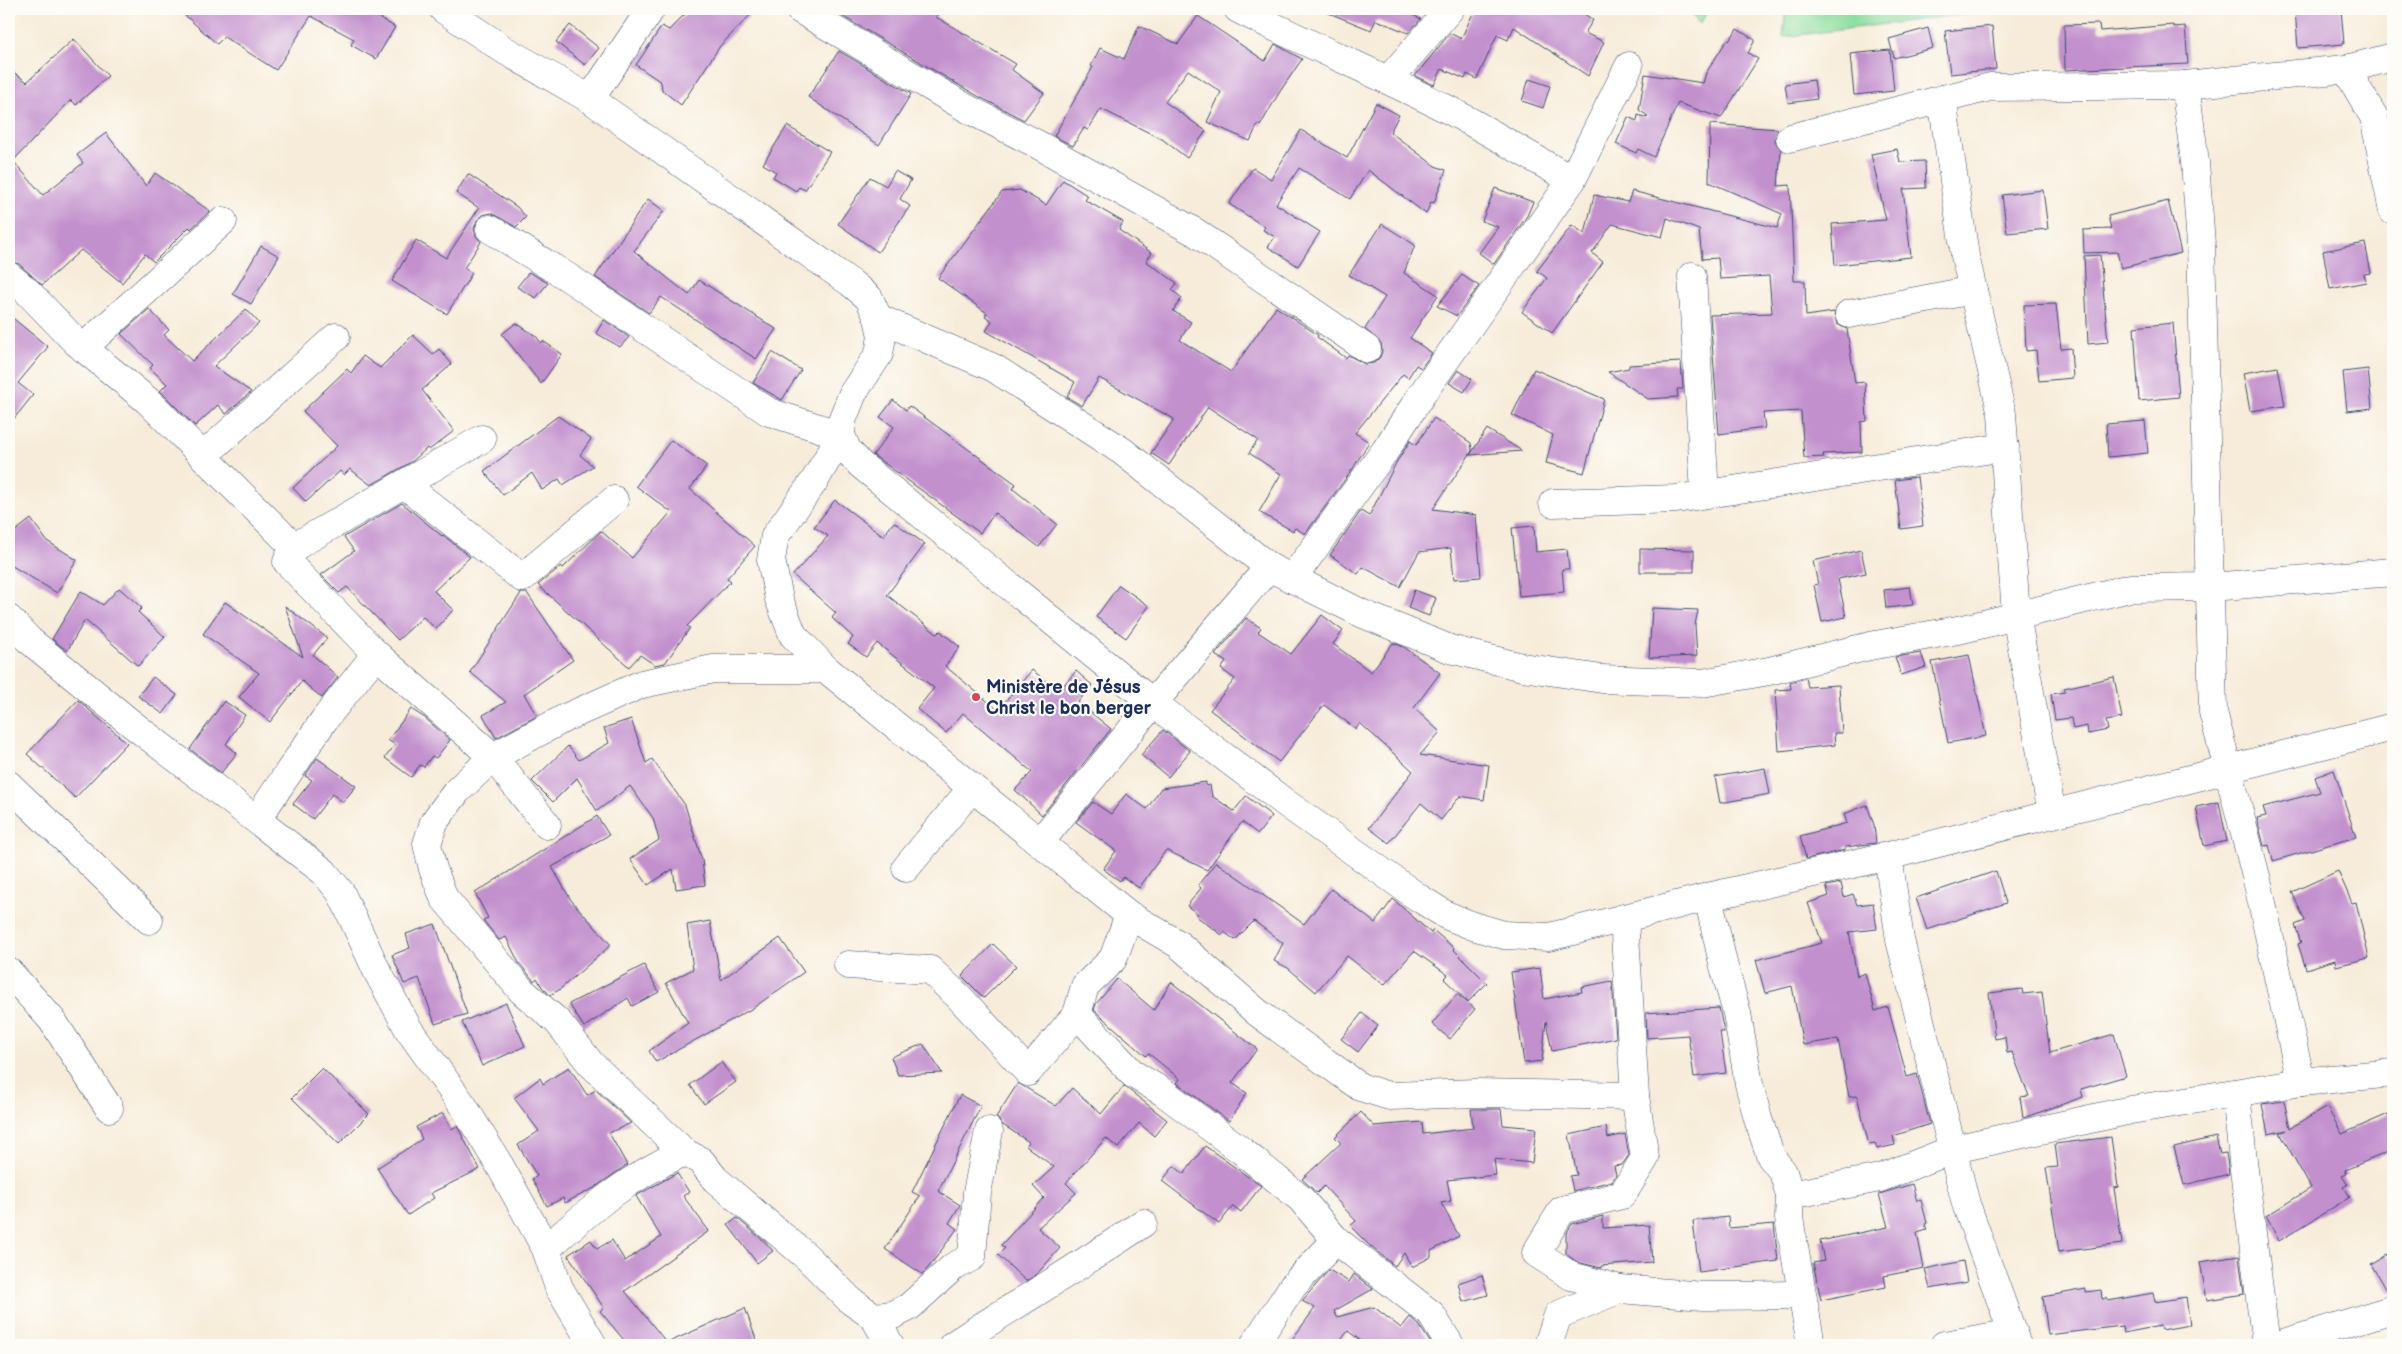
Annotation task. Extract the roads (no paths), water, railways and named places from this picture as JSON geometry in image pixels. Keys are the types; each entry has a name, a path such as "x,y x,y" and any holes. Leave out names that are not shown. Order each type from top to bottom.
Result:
{"street":[{"path":"443,9 506,51 590,99 851,283 869,298 878,318 882,336 879,354 854,394 841,423 841,435 847,450 861,465 1153,703 1295,810 1446,915 1472,926 1504,935 1549,937 1708,897 1888,856 2393,727"},
{"path":"590,99 651,9"},
{"path":"799,9 968,108 1195,232 1367,350"},
{"path":"1238,9 1310,46 1388,80 1449,110 1572,180"},
{"path":"1388,80 1450,9"},
{"path":"1790,138 1990,87 2185,85 2346,69 2393,57"},
{"path":"1040,842 1153,703 1281,573 1385,451 1422,394 1572,180 1629,66"},
{"path":"2346,69 2374,117 2393,211"},
{"path":"2185,85 2195,162 2201,245 2213,712 2257,880 2301,1082"},
{"path":"1942,100 1965,256 2002,414 2016,615 2052,814"},
{"path":"83,348 223,221"},
{"path":"490,229 566,276 769,412 841,435"},
{"path":"9,276 27,290 83,348 148,401 294,547"},
{"path":"1692,276 1704,494"},
{"path":"1849,314 1973,290"},
{"path":"878,318 994,368 1122,451 1281,573 1363,614 1450,649 1522,667 1602,679 1702,683 1769,671 1870,646 1963,629 2130,588 2211,587 2393,572"},
{"path":"203,456 336,337"},
{"path":"841,435 816,480 787,516 775,536 771,560 779,599 793,635 826,669 1129,915 1178,944 1258,1013 1360,1087 1389,1096 1476,1093 1635,1096"},
{"path":"482,439 405,485 294,547 287,562 376,654 493,757 548,825"},
{"path":"1553,503 1676,499 2005,447"},
{"path":"405,485 522,578 614,500"},
{"path":"9,619 29,640 132,724 324,872 342,893 378,971 409,1030 464,1107 546,1249 559,1288 593,1345"},
{"path":"257,819 324,720 376,654"},
{"path":"826,669 713,669 642,684 565,718 493,757 457,791 434,822 428,844 444,898 522,991 558,1022 591,1064 684,1152 700,1161 715,1179 807,1257 851,1301 874,1317 890,1345"},
{"path":"9,785 149,920"},
{"path":"906,868 972,788"},
{"path":"1888,856 1900,940 1954,1149 1966,1204 2015,1339 1944,1345"},
{"path":"1708,897 1737,1013 1749,1084 1758,1119 1771,1156 1783,1172 1790,1195 1789,1218 1811,1345"},
{"path":"848,965 930,970 959,997 1028,1072 1078,1014 1085,986 1113,959 1129,915"},
{"path":"1624,918 1635,1096 1645,1158 1622,1195 1562,1210 1536,1253 1571,1276 1620,1289 1703,1296 1802,1295"},
{"path":"9,972 52,1020 109,1108"},
{"path":"1078,1014 1133,1074 1163,1092 1234,1145 1301,1199 1336,1240 1431,1314 1450,1345"},
{"path":"1790,1195 1880,1178 1954,1149 2130,1110 2301,1082 2393,1073"},
{"path":"2236,1093 2266,1345"},
{"path":"874,1317 893,1315 909,1307 953,1267 972,1257 977,1193 989,1131"},
{"path":"546,1249 598,1202 650,1167 684,1152"},
{"path":"953,1345 1074,1270 1143,1223"},
{"path":"1254,1345 1293,1286 1336,1240"},
{"path":"1548,1345 1558,1316 1620,1289"},
{"path":"2277,1345 2393,1309"}],"place":[{"name":"Ministère de Jésus Christ le bon berger","path":"976,697"}]}
